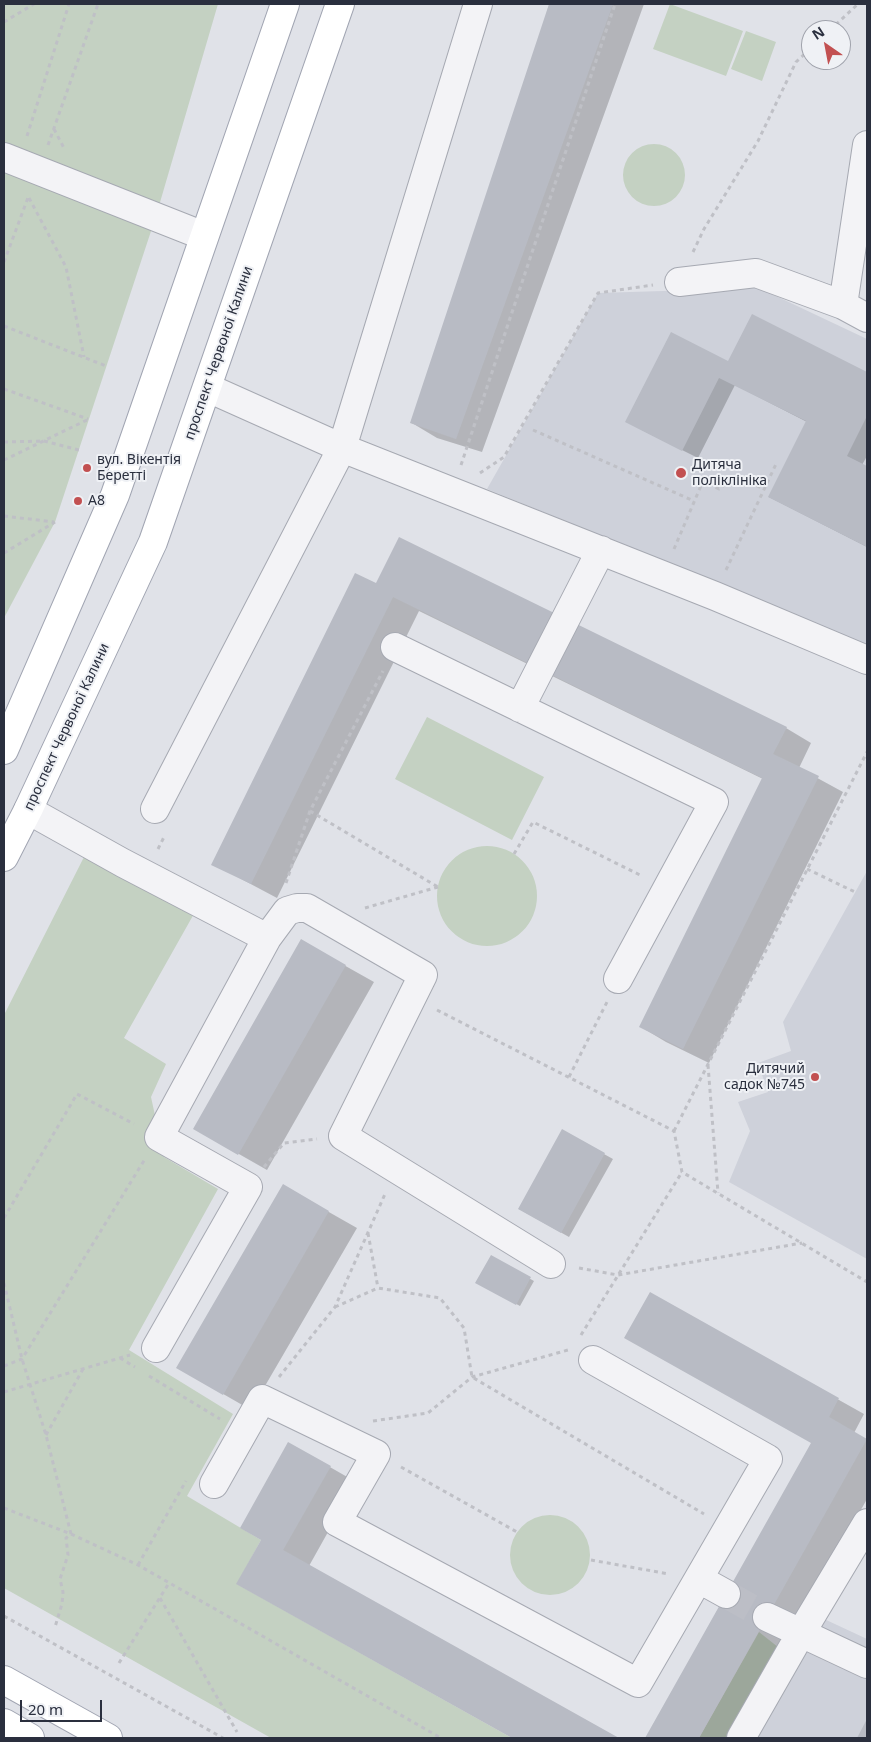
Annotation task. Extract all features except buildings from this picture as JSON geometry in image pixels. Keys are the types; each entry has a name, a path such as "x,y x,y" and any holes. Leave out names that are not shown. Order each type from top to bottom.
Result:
{"main road":[{"path":"4,750 115,495 285,4"},
{"name":"проспект Червоної Калини","path":"4,857 28,810 153,542 340,4"},
{"path":"4,1680 108,1738"},
{"path":"4,1724 30,1738"}],"lane":[{"path":"161,820 342,448 478,4"},
{"path":"843,306 867,145"},
{"path":"20,164 204,236"},
{"path":"679,282 756,273 843,306 867,318"},
{"path":"208,388 342,448 663,575 867,660"},
{"path":"520,708 601,550"},
{"path":"395,647 714,802 618,980"},
{"path":"28,810 268,938"},
{"path":"156,1348 248,1187 159,1137 268,938 287,911 297,908 307,908 328,919 423,975 343,1136 551,1264"},
{"path":"214,1484 262,1399 376,1454 337,1522 638,1683 768,1459 583,1354"},
{"path":"741,1738 867,1523"},
{"path":"699,1579 726,1594"},
{"path":"767,1617 867,1664"}],"path":[{"path":"4,22 34,4"},
{"path":"69,4 20,164 29,197 66,267 84,356"},
{"path":"20,164 98,4"},
{"path":"456,493 615,4"},
{"path":"841,20 858,4"},
{"path":"456,493 468,480 504,457 598,293 679,282 704,229 758,141 796,62 801,57"},
{"path":"4,262 29,197"},
{"path":"4,326 106,366"},
{"path":"4,389 89,419 4,460"},
{"path":"532,430 694,502"},
{"path":"4,442 44,441 79,450"},
{"path":"715,596 777,462"},
{"path":"663,575 703,482 720,489 736,476 764,489"},
{"path":"4,516 55,522 4,553"},
{"path":"286,884 310,811 395,647"},
{"path":"334,1433 342,1426 428,1413 472,1377 583,1354 618,1275 682,1172 674,1131 867,752"},
{"path":"310,811 438,887 328,919"},
{"path":"145,874 161,820"},
{"path":"514,854 533,822 667,888"},
{"path":"807,869 855,892"},
{"path":"569,1077 618,980"},
{"path":"412,997 674,1131"},
{"path":"708,1064 718,1194"},
{"path":"4,1218 77,1094 159,1137 22,1359 4,1366"},
{"path":"248,1187 284,1143 343,1136"},
{"path":"262,1399 335,1307 396,1169"},
{"path":"682,1172 867,1282"},
{"path":"368,1232 378,1288"},
{"path":"551,1264 618,1275 802,1243"},
{"path":"4,1283 22,1359 46,1435 71,1534"},
{"path":"335,1307 378,1288 440,1298 464,1328 472,1377"},
{"path":"4,1392 156,1348"},
{"path":"120,1358 136,1368"},
{"path":"46,1435 83,1369"},
{"path":"145,1373 221,1420"},
{"path":"472,1377 728,1528"},
{"path":"376,1454 517,1532"},
{"path":"138,1565 187,1480"},
{"path":"4,1508 71,1534 138,1565 440,1738"},
{"path":"55,1627 62,1604 63,1592 60,1579 68,1555 66,1538 71,1534"},
{"path":"591,1560 699,1579"},
{"path":"119,1663 169,1583"},
{"path":"160,1598 238,1732"},
{"path":"4,1616 223,1738"}],"shaded area":[{"name":"Дитяча поліклініка","path":"759,288 867,339 867,645 487,489 598,293"},
{"name":"Дитячий садок №745","path":"867,871 867,1259 729,1182 750,1131 738,1102 768,1092 758,1063 791,1051 783,1022"},
{"path":"822,1618 867,1639 867,1738 753,1738"}],"green space":[{"path":"4,4 218,4 156,216 55,522 4,618"},
{"path":"670,4 743,31 726,76 653,49"},
{"path":"746,31 776,42 762,81 731,69"},
{"path":"648,144 660,144 676,153 683,163 685,175 683,187 676,197 660,206 648,206 637,201 628,192 623,181 623,169 628,158 637,149"},
{"path":"427,717 544,777 512,840 395,779"},
{"path":"487,846 506,850 522,861 533,877 537,896 533,915 522,931 506,942 487,946 468,942 452,931 441,915 437,896 441,877 452,861 468,850"},
{"path":"84,857 195,912 124,1038 166,1064 151,1097 164,1157 218,1189 129,1350 233,1414 187,1496 261,1540 237,1584 512,1738 271,1738 4,1588 4,1015"},
{"path":"550,1515 565,1518 578,1527 587,1540 590,1555 587,1570 578,1583 565,1592 550,1595 535,1592 522,1583 513,1570 510,1555 513,1540 522,1527 535,1518"},
{"path":"759,1632 778,1647 725,1738 699,1738"}],"tunnel":[{"path":"726,1594 767,1617"}],"place":[{"name":"вул. Вікентія Беретті","path":"87,468"},
{"name":"Дитяча поліклініка","path":"681,473"},
{"name":"А8","path":"78,501"},
{"name":"Дитячий садок №745","path":"815,1077"}]}
